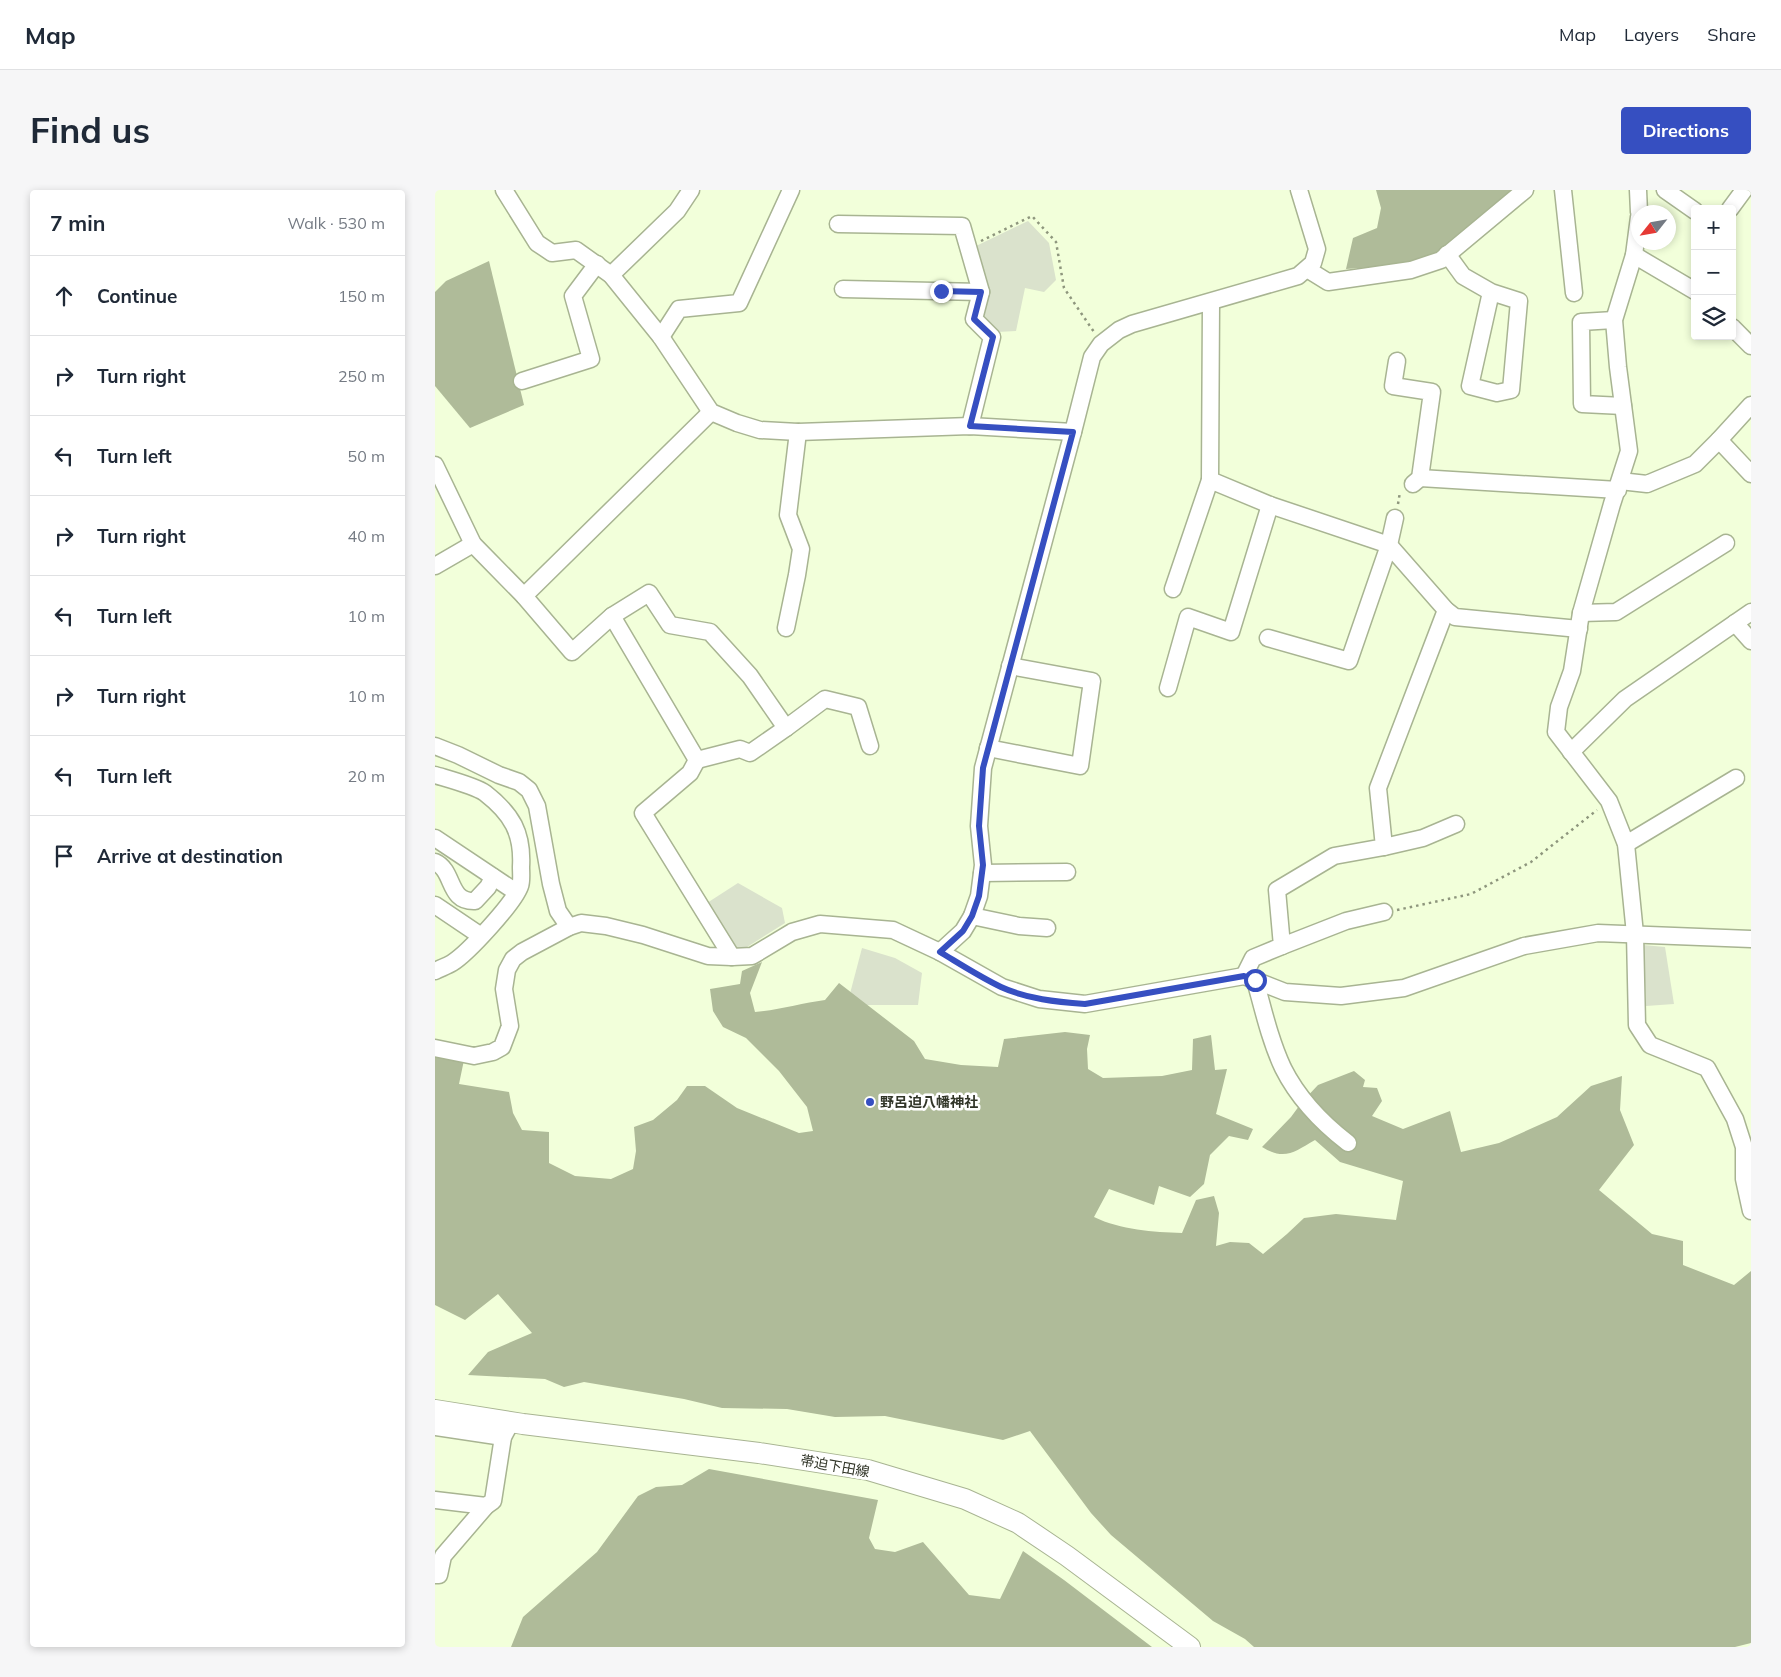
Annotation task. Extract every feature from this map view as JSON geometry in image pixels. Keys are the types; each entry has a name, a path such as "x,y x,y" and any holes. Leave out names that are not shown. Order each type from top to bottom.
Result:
{"main road":[{"name":"帯迫下田線","path":"435,1410 507,1430 759,1454 868,1470 965,1499 1018,1523 1067,1556 1190,1647"}],"street":[{"path":"504,190 537,243 552,252 576,250 611,275 661,336 711,412 760,430 798,432 970,426 1073,432"},
{"path":"611,275 677,211 691,190"},
{"path":"661,336 679,309 739,303 791,190"},
{"path":"940,952 963,931 972,916 979,896 983,873 979,826 983,768 1092,357 1101,344 1119,330 1132,324 1211,303 1298,276 1307,269 1313,263 1317,249 1313,229 1299,190"},
{"path":"1307,269 1328,282 1411,270 1441,260 1525,190"},
{"path":"1563,190 1575,294"},
{"path":"1638,190 1639,205"},
{"path":"1665,190 1690,201"},
{"path":"1733,205 1744,190"},
{"path":"837,224 962,226 981,292 974,319 993,337 970,426"},
{"path":"1635,250 1614,320 1629,451 1612,504 1580,621 1572,671 1559,707 1556,732 1609,801 1627,844 1635,934 1637,1025 1650,1045 1707,1068 1735,1118 1744,1147 1744,1179 1751,1211"},
{"path":"1447,254 1463,276 1491,292 1519,301 1511,390 1497,392 1470,386 1491,292"},
{"path":"1634,255 1691,289"},
{"path":"522,381 591,359 573,296 597,264"},
{"path":"843,289 981,292"},
{"path":"1173,588 1210,480 1211,303"},
{"path":"1614,320 1581,322 1582,404 1623,406"},
{"path":"1736,331 1751,346"},
{"path":"1397,362 1393,386 1432,392 1416,481 1647,484 1695,464 1751,405"},
{"path":"523,596 711,412"},
{"path":"786,628 801,549 788,515 798,432"},
{"path":"1719,440 1751,474"},
{"path":"435,465 473,544 523,596 572,652 612,616 649,593 670,625 710,632 751,676 786,728"},
{"path":"1210,480 1270,505 1389,545 1446,610 1455,617 1580,621 1616,612 1726,543"},
{"path":"1169,688 1188,617 1231,632 1270,505"},
{"path":"1268,638 1349,661 1389,545 1395,518"},
{"path":"435,566 473,544"},
{"path":"1384,847 1378,788 1446,610"},
{"path":"1571,752 1625,699 1751,612"},
{"path":"612,616 697,760"},
{"path":"1735,622 1751,641"},
{"path":"988,748 1080,766 1092,681 1010,666"},
{"path":"732,957 643,813 690,773 697,760 740,748 750,752 825,699 858,707 870,746"},
{"path":"435,746 458,755 499,776 519,782 529,790 537,806 551,884 558,911 569,927"},
{"path":"435,776 483,791 513,821 521,843 520,886 509,904 481,936 453,963 435,971"},
{"path":"1627,844 1736,778"},
{"path":"1282,946 1277,890 1333,856 1423,838 1456,824"},
{"path":"435,838 516,892"},
{"path":"435,862 444,869 456,894 466,901 475,900 488,887 493,878"},
{"path":"983,873 1067,872"},
{"path":"435,905 481,936"},
{"path":"1349,1143 1325,1125 1299,1093 1283,1068 1250,978 1253,958 1346,921 1384,912"},
{"path":"972,916 1019,926 1047,928"},
{"path":"435,1048 474,1056 493,1052 502,1047 510,1026 504,989 507,970 513,959 522,952 569,927 581,923 606,926 643,935 708,956 732,957 752,956 793,932 820,924 893,930 940,952 1002,987 1039,999 1085,1004 1250,978 1285,992 1341,996 1404,988 1524,946 1598,934 1751,939"},
{"path":"435,1427 507,1430 493,1502 486,1506 443,1556 439,1575 435,1575"},
{"path":"435,1500 486,1506"}],"path":[{"path":"969,247 1032,216 1056,242 1064,288 1101,344"},
{"path":"1395,518 1400,492 1416,481"},
{"path":"1384,912 1471,894 1531,862 1609,801"}],"green space":[{"path":"1376,190 1518,190 1460,243 1419,264 1346,269 1353,238 1377,228 1381,208"},
{"path":"1028,221 1049,243 1056,280 1044,292 1025,288 1016,331 997,332 981,317 974,247"},
{"path":"489,261 524,405 470,428 435,386 435,292 446,281"},
{"path":"738,883 782,908 785,923 744,949 736,948 707,903"},
{"path":"1643,945 1665,947 1674,1004 1646,1006"},
{"path":"862,948 895,958 922,973 918,1005 847,1005"},
{"path":"762,962 750,993 755,1012 825,1000 839,983 914,1041 925,1059 961,1065 998,1067 1004,1039 1065,1032 1090,1035 1087,1049 1088,1069 1103,1078 1162,1076 1192,1070 1193,1039 1211,1035 1215,1070 1227,1069 1216,1114 1253,1129 1248,1140 1229,1136 1210,1155 1204,1184 1190,1197 1159,1186 1154,1205 1109,1189 1094,1217 1126,1228 1182,1233 1196,1200 1214,1196 1219,1213 1216,1246 1230,1242 1249,1243 1263,1254 1304,1218 1336,1214 1396,1220 1403,1181 1340,1162 1315,1140 1295,1151 1283,1154 1277,1154 1262,1147 1318,1085 1354,1071 1365,1080 1363,1087 1377,1088 1382,1101 1372,1116 1403,1129 1450,1111 1461,1152 1499,1143 1557,1117 1591,1086 1622,1076 1620,1110 1634,1145 1599,1190 1652,1234 1683,1241 1683,1265 1734,1285 1751,1271 1751,1643 1735,1647 1254,1647 1245,1639 1213,1621 1111,1535 1091,1513 1030,1431 1003,1440 885,1416 835,1417 787,1409 722,1408 684,1399 584,1382 564,1387 545,1379 468,1375 488,1352 532,1333 498,1294 465,1320 435,1305 435,1057 464,1060 459,1084 509,1092 513,1113 522,1130 549,1132 549,1163 575,1176 611,1179 633,1169 636,1151 634,1127 653,1120 677,1100 687,1086 705,1086 737,1108 799,1133 813,1131 807,1107 779,1071 746,1038 723,1027 713,1011 710,989 740,984 742,971"},
{"path":"709,1469 878,1500 869,1538 875,1549 895,1552 923,1542 969,1595 1000,1599 1023,1551 1152,1647 511,1647 523,1617 597,1552 638,1496 656,1487 682,1485"}],"place":[{"name":"野呂迫八幡神社","path":"870,1102"}],"route":[{"path":"941,291 981,292 974,319 993,337 970,426 1073,432 983,768 979,826 983,865 979,896 972,916 963,931 940,952 1002,987 1039,999 1058,1002 1085,1004 1244,976 1255,980"}]}
